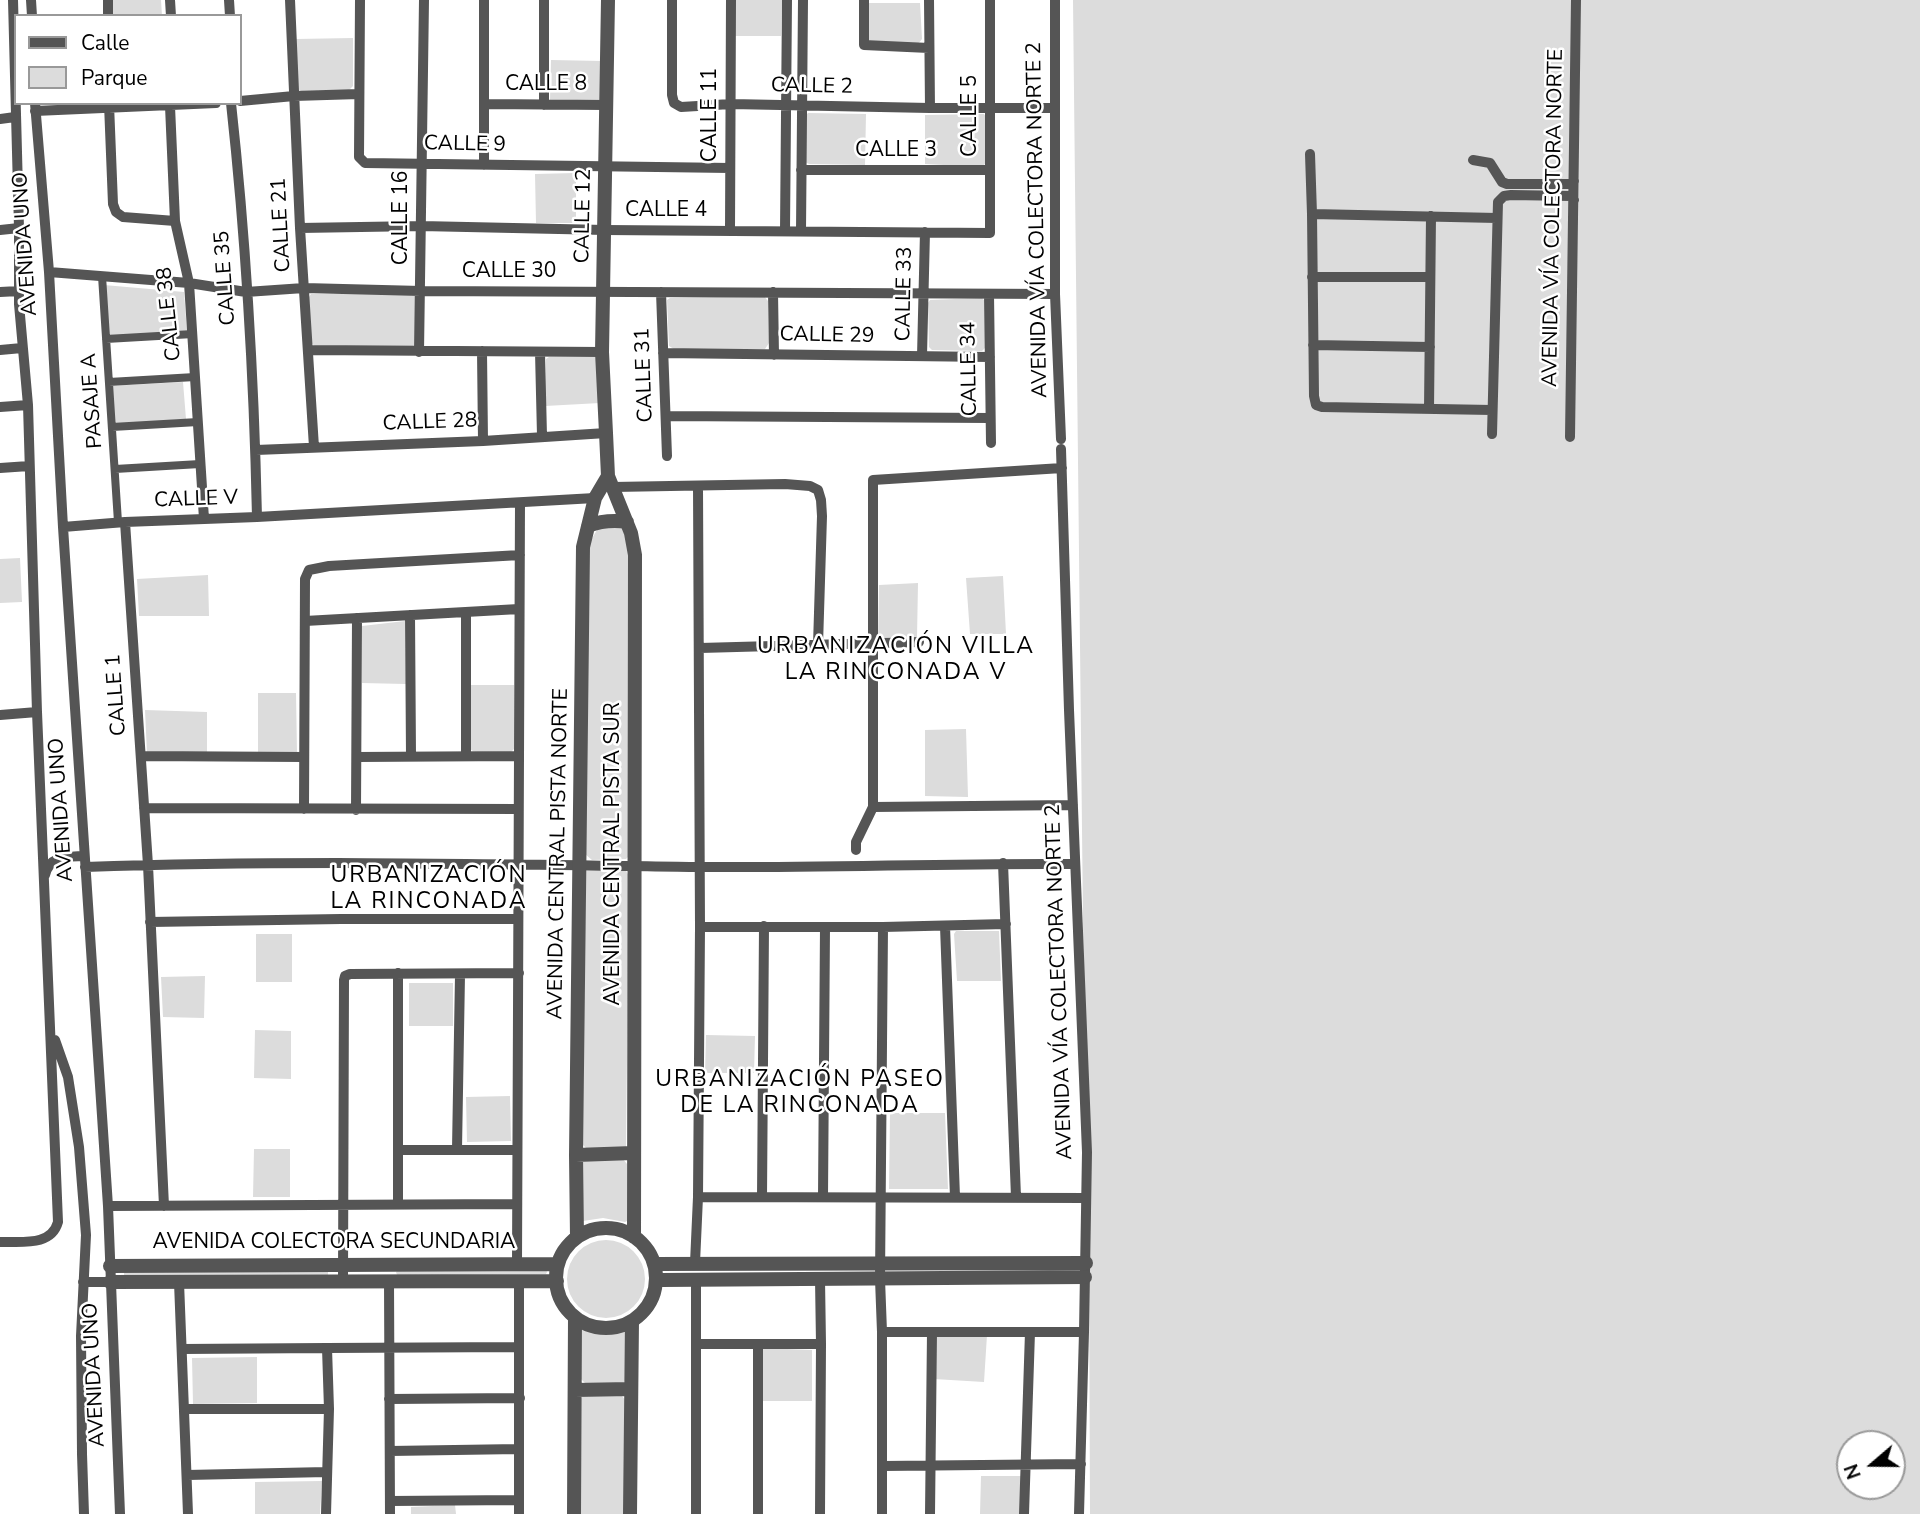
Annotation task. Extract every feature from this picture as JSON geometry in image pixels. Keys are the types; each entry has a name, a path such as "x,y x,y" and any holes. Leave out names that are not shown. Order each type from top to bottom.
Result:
{"street":[{"name":"AVENIDA UNO","path":"13,0 14,58"},
{"name":"CALLE 21","path":"290,0 300,228 314,447"},
{"name":"CALLE 9","path":"360,0 359,157 365,163 730,168"},
{"name":"CALLE 16","path":"419,352 424,0"},
{"path":"484,0 484,164"},
{"path":"544,0 544,105"},
{"name":"CALLE 12","path":"608,0 602,352 610,481"},
{"name":"CALLE 2","path":"672,0 672,94 674,103 681,107 731,104 1054,108"},
{"name":"CALLE 11","path":"730,231 731,0"},
{"path":"785,231 787,0"},
{"path":"801,231 803,0"},
{"path":"864,0 864,45 929,48"},
{"path":"929,0 930,108"},
{"name":"CALLE 5","path":"990,0 990,233"},
{"name":"AVENIDA VÍA COLECTORA NORTE 2","path":"1055,0 1055,294 1087,1152 1079,1514"},
{"name":"AVENIDA VÍA COLECTORA NORTE","path":"1570,437 1576,0"},
{"path":"242,102 294,96 359,94"},
{"name":"CALLE 8","path":"484,104 607,105"},
{"name":"AVENIDA UNO","path":"0,1242 46,1238 55,1231 58,1217 37,712 28,405 19,290 15,105"},
{"path":"35,107 185,105"},
{"name":"CALLE 35","path":"231,105 238,170 256,450"},
{"path":"109,106 113,204 117,212 123,217 175,221"},
{"name":"CALLE 38","path":"170,106 175,221 189,283 204,519"},
{"name":"AVENIDA UNO","path":"35,107 49,272 63,527 108,1206 120,1514"},
{"path":"0,119 15,117"},
{"path":"1310,153 1314,396 1319,407 1492,410"},
{"path":"1473,160 1490,163 1502,182 1507,184 1571,184 1574,181"},
{"name":"CALLE 3","path":"801,170 990,170"},
{"path":"1492,434 1498,202 1504,196 1571,196 1574,200"},
{"path":"1312,214 1497,218"},
{"path":"1429,409 1431,216"},
{"name":"CALLE 4","path":"300,228 421,226 990,233"},
{"path":"0,230 19,228"},
{"name":"CALLE 33","path":"922,356 925,232"},
{"name":"CALLE 30","path":"49,272 189,283 246,292 304,288 1055,294"},
{"name":"PASAJE A","path":"102,276 121,522"},
{"path":"1312,277 1430,277"},
{"path":"0,292 19,290"},
{"name":"CALLE 31","path":"661,292 667,456"},
{"path":"773,292 774,355"},
{"name":"CALLE 34","path":"989,294 991,443"},
{"path":"106,339 192,334"},
{"path":"1313,345 1430,347"},
{"path":"0,350 22,348"},
{"path":"308,350 602,352"},
{"path":"482,351 483,441"},
{"path":"541,352 542,436"},
{"name":"CALLE 29","path":"663,353 990,357"},
{"path":"109,382 195,377"},
{"path":"0,407 28,405"},
{"path":"666,416 990,418"},
{"path":"112,428 198,422"},
{"name":"CALLE 28","path":"256,450 606,433"},
{"path":"256,450 257,517"},
{"path":"115,469 200,464"},
{"path":"0,468 29,466"},
{"path":"856,850 856,842 873,807 873,480 1062,468"},
{"path":"610,481 698,486 785,484 810,486 818,490 822,516 817,645"},
{"name":"AVENIDA CENTRAL PISTA NORTE","path":"577,1237 583,547 595,498 610,481"},
{"name":"AVENIDA CENTRAL PISTA SUR","path":"610,481 631,533 635,555 634,1237"},
{"path":"695,1263 698,1197 698,486"},
{"name":"CALLE V","path":"63,527 595,498"},
{"path":"517,1264 520,503"},
{"path":"588,526 606,521 626,522"},
{"name":"CALLE 1","path":"121,522 149,864 164,1206"},
{"path":"304,809 305,579 309,570 520,555"},
{"path":"305,621 519,608"},
{"path":"466,756 467,612"},
{"path":"410,615 411,756"},
{"path":"356,810 357,618"},
{"path":"700,648 919,642"},
{"path":"0,715 37,712"},
{"path":"141,756 304,757"},
{"path":"356,757 519,756"},
{"path":"873,807 1073,805"},
{"path":"144,808 518,809"},
{"path":"42,837 58,857 149,864 519,863 699,867 1075,864"},
{"path":"44,877 47,868 58,857"},
{"path":"1003,863 1016,1197"},
{"path":"150,922 518,919"},
{"path":"699,927 1006,924"},
{"path":"762,1197 764,926"},
{"path":"945,926 955,1197"},
{"path":"823,1197 825,927"},
{"path":"882,1514 880,1263 883,927"},
{"path":"398,973 398,1204"},
{"path":"343,1281 345,976 519,973"},
{"path":"457,1149 460,975"},
{"path":"50,1027 68,1077 79,1147 86,1235 81,1336 84,1514"},
{"path":"398,1150 517,1150"},
{"path":"576,1154 634,1153"},
{"path":"698,1197 1086,1199"},
{"path":"108,1206 517,1204"},
{"path":"591,1230 620,1230 634,1237 654,1264 656,1282 649,1304 641,1314 621,1326 597,1328 575,1318 561,1299 556,1281 558,1264 565,1249 577,1237 591,1230"},
{"path":"654,1264 880,1263 1085,1270"},
{"name":"AVENIDA COLECTORA SECUNDARIA","path":"110,1266 558,1264"},
{"path":"656,1282 880,1279 1085,1270"},
{"path":"820,1279 820,1514"},
{"path":"696,1280 696,1514"},
{"path":"389,1281 390,1514"},
{"path":"519,1281 519,1514"},
{"name":"AVENIDA COLECTORA SECUNDARIA","path":"110,1282 556,1281"},
{"path":"83,1282 110,1282"},
{"path":"179,1282 188,1514"},
{"path":"574,1514 575,1318"},
{"path":"630,1514 632,1321"},
{"path":"882,1332 1084,1332"},
{"path":"930,1514 932,1332"},
{"path":"1024,1514 1030,1332"},
{"path":"696,1344 821,1345"},
{"path":"758,1345 758,1514"},
{"path":"182,1349 520,1347"},
{"path":"326,1514 329,1409 327,1348"},
{"path":"575,1390 630,1389"},
{"path":"390,1399 520,1398"},
{"path":"184,1409 329,1409"},
{"path":"390,1451 519,1449"},
{"path":"883,1466 1081,1464"},
{"path":"187,1475 327,1472"},
{"path":"390,1501 519,1500"}],"green space":[{"path":"111,0 161,0 162,14 111,14"},
{"path":"735,0 782,0 781,36 735,36"},
{"path":"1073,0 1920,0 1920,1514 1090,1514"},
{"path":"868,3 920,3 922,39 918,44 870,42"},
{"path":"353,38 353,86 349,90 298,89 296,39"},
{"path":"551,60 602,61 601,100 550,100"},
{"path":"808,113 866,114 865,165 805,162 805,116"},
{"path":"984,114 985,164 981,167 925,164 925,115"},
{"path":"576,173 576,223 536,223 535,174"},
{"path":"104,285 184,292 187,332 109,336"},
{"path":"311,294 414,294 416,344 410,348 315,346 311,343"},
{"path":"764,296 768,301 769,343 765,349 674,349 669,346 667,300 670,298"},
{"path":"982,298 985,301 985,348 982,351 932,350 929,347 930,300"},
{"path":"596,357 600,403 545,406 546,359"},
{"path":"183,382 186,419 115,424 110,386"},
{"path":"598,528 622,528 629,542 629,856 626,859 592,860 585,854 586,549"},
{"path":"20,558 22,602 0,603 0,559"},
{"path":"208,575 209,616 139,616 137,579"},
{"path":"1003,576 1006,634 970,634 966,578"},
{"path":"918,583 917,637 878,638 879,585"},
{"path":"405,621 406,684 362,683 362,626"},
{"path":"471,685 514,685 515,748 511,752 470,749"},
{"path":"258,693 296,693 297,753 258,753"},
{"path":"145,710 207,712 207,755 147,754"},
{"path":"966,729 968,797 925,796 925,730"},
{"path":"586,869 623,870 629,876 626,1147 588,1150 582,1144"},
{"path":"956,931 999,931 1001,981 957,981"},
{"path":"256,934 292,934 292,982 256,982"},
{"path":"205,976 204,1018 163,1017 161,977"},
{"path":"409,983 453,983 453,1026 409,1026"},
{"path":"255,1030 291,1031 291,1079 254,1078"},
{"path":"706,1035 755,1036 754,1073 705,1073"},
{"path":"510,1096 511,1141 467,1142 466,1097"},
{"path":"890,1113 945,1113 948,1189 889,1189"},
{"path":"254,1149 290,1149 290,1197 253,1197"},
{"path":"623,1159 627,1164 627,1221 603,1218 583,1221 583,1162"},
{"path":"598,1240 614,1240 628,1246 639,1257 645,1271 645,1287 639,1301 628,1312 614,1318 598,1318 584,1312 573,1301 567,1287 567,1271 573,1257 584,1246"},
{"path":"328,1270 328,1275 124,1276 124,1271"},
{"path":"398,1270 546,1270 547,1272 397,1275"},
{"path":"582,1326 604,1331 627,1327 627,1379 623,1383 586,1384 579,1377"},
{"path":"934,1335 987,1335 984,1382 934,1379"},
{"path":"762,1348 812,1350 812,1401 763,1401"},
{"path":"257,1357 257,1403 193,1404 192,1358"},
{"path":"583,1396 622,1396 626,1401 626,1514 578,1514 580,1400"},
{"path":"981,1476 1023,1476 1021,1514 980,1514"},
{"path":"322,1481 320,1514 255,1514 255,1482"},
{"path":"455,1505 456,1514 411,1514 411,1507"}],"district":[{"name":"URBANIZACIÓN VILLA LA RINCONADA V","path":"896,660"},
{"name":"URBANIZACIÓN LA RINCONADA","path":"429,889"},
{"name":"URBANIZACIÓN PASEO DE LA RINCONADA","path":"800,1093"}]}
